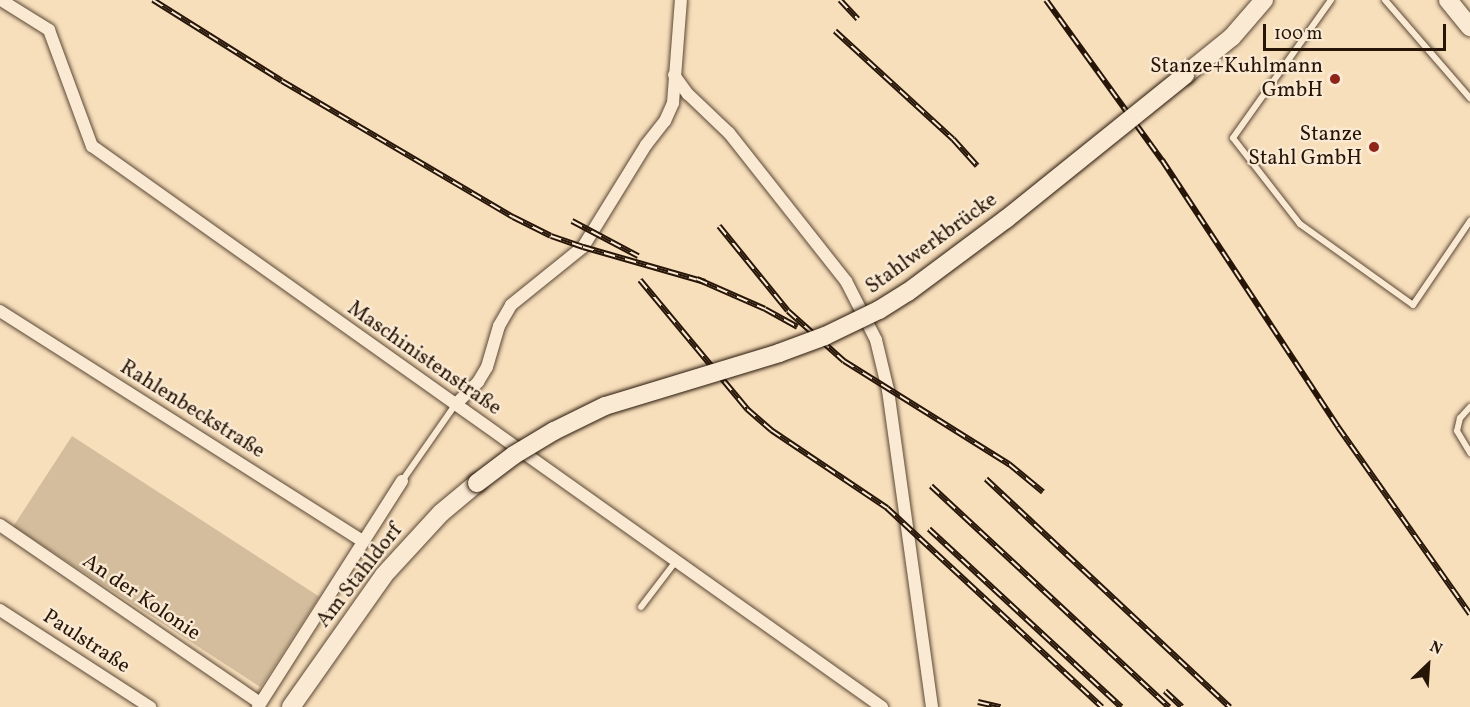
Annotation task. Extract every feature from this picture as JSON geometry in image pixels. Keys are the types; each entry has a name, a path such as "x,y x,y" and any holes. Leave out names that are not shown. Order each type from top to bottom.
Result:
{"main road":[{"name":"Stahlwerkbrücke","path":"477,483 524,449 605,406 779,353 825,336 879,310 908,292 998,225 1185,75 1232,37 1264,0"},
{"path":"1448,0 1470,27"},
{"name":"Am Stahldorf","path":"291,707 384,574 441,513 477,483"}],"street":[{"name":"Maschinistenstraße","path":"1,0 48,30 92,146 882,707"},
{"path":"455,405 478,382 487,367 499,326 511,305 583,247 641,153 670,112 681,0"},
{"path":"674,75 688,94 729,133 846,281 876,340 888,390 932,707"},
{"name":"Rahlenbeckstraße","path":"0,311 363,541"},
{"name":"An der Kolonie","path":"0,525 259,705 402,481"},
{"name":"Paulstraße","path":"0,610 150,707"}],"lane":[{"path":"1331,0 1233,138 1300,224 1413,305 1470,221"},
{"path":"1386,0 1470,98"},
{"path":"402,481 455,405"},
{"path":"1470,407 1460,418 1456,431 1470,453"},
{"path":"641,607 676,561"}],"shaded area":[{"path":"72,436 319,597 261,687 13,527"}],"railway":[{"path":"153,0 282,81 513,217 551,236 583,247 705,282"},
{"path":"840,0 858,19"},
{"path":"1046,0 1162,160 1338,427 1470,614"},
{"path":"835,31 953,139 977,166"},
{"path":"572,221 638,256"},
{"path":"719,226 788,311 844,361 1009,464 1043,492"},
{"path":"697,279 765,309 797,327"},
{"path":"640,280 747,409 771,430 887,508 1102,707"},
{"path":"986,479 1230,707"},
{"path":"931,486 1169,707"},
{"path":"929,529 1121,707"},
{"path":"1165,691 1182,707"},
{"path":"978,702 1000,707"}],"place":[{"name":"Stanze+Kuhlmann GmbH","path":"1335,79"},
{"name":"Stanze Stahl GmbH","path":"1374,147"}]}
